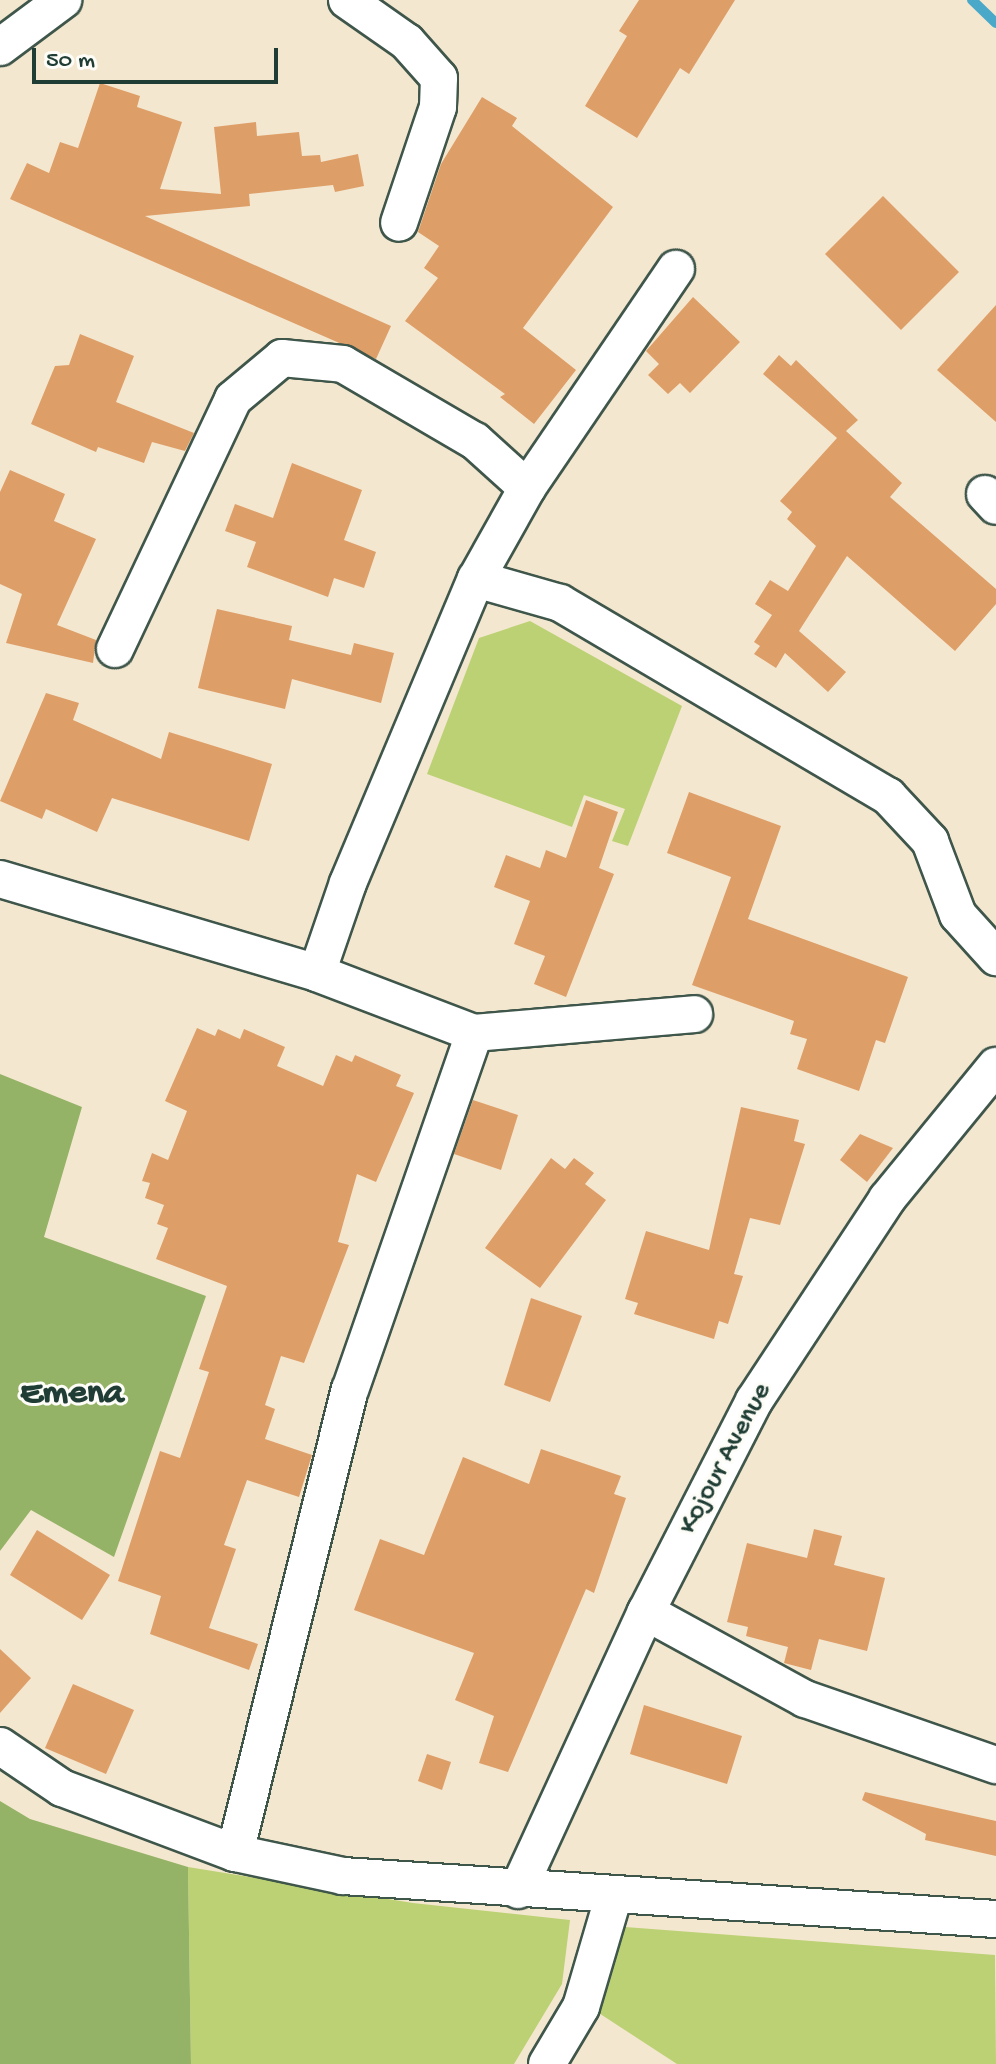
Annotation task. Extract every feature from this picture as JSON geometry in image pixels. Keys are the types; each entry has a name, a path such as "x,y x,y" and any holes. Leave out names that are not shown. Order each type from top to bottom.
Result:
{"street":[{"path":"0,47 63,0"},
{"path":"347,0 407,42 439,78 438,107 399,223"},
{"path":"317,973 348,883 476,579 527,488 676,269"},
{"path":"115,649 233,399 282,358 343,364 475,441 527,488"},
{"path":"476,579 560,603 888,796 930,841 958,915 996,957"},
{"path":"0,879 317,973 474,1033 694,1014"},
{"path":"235,1853 350,1390 474,1033"},
{"name":"Kojour Avenue","path":"518,1890 646,1612 754,1401 887,1199 996,1066"},
{"path":"646,1612 805,1699 996,1765"},
{"path":"0,1746 62,1788 235,1853 343,1876 613,1898 996,1919"},
{"path":"547,2064 581,2007 613,1898"}],"green space":[{"path":"530,621 682,706 628,846 612,841 625,809 584,795 572,827 427,774 479,638"},
{"path":"0,1074 82,1107 44,1237 206,1296 114,1557 31,1510 0,1551"},
{"path":"0,1801 30,1819 188,1867 191,2064 0,2064"},
{"path":"188,1867 413,1903 570,1920 562,1984 514,2064 191,2064"},
{"path":"612,1926 995,1955 996,2064 677,2064 588,2006"}],"building":[{"path":"639,0 735,0 689,74 680,68 637,138 585,106 627,36 619,31"},
{"path":"100,83 140,96 137,107 182,122 160,189 221,194 214,127 256,122 257,136 299,132 302,156 320,155 321,162 358,154 364,186 335,192 333,185 249,194 250,206 145,216 391,326 376,359 10,199 27,163 49,173 60,142 78,148"},
{"path":"482,97 517,118 512,126 613,207 523,328 576,370 534,424 500,397 505,394 405,321 438,278 424,268 439,246 418,232 441,164"},
{"path":"883,196 959,272 901,330 825,254"},
{"path":"693,297 740,342 690,393 680,383 668,394 648,375 659,364 646,351"},
{"path":"996,305 996,422 937,370"},
{"path":"80,334 134,356 116,402 194,433 185,451 152,442 144,463 98,447 96,452 31,424 55,366 69,365"},
{"path":"779,355 791,366 796,360 858,420 846,431 902,483 890,497 996,589 996,604 955,651 847,556 799,631 846,672 828,692 785,653 776,668 754,654 760,646 754,642 772,615 755,604 770,580 788,591 816,546 787,519 792,512 780,501 837,438 763,374"},
{"path":"292,463 362,490 344,540 376,552 364,588 334,578 328,597 247,567 256,542 225,531 235,504 273,518"},
{"path":"10,470 65,494 54,521 96,539 57,625 96,640 93,663 6,643 22,594 0,584 0,492"},
{"path":"217,609 292,626 289,640 351,655 354,643 394,653 381,703 292,679 285,709 198,688"},
{"path":"46,693 79,703 73,720 161,759 169,732 272,764 249,841 112,798 97,832 46,809 42,819 0,801"},
{"path":"689,792 781,826 748,919 908,977 885,1043 876,1040 859,1091 797,1069 807,1039 790,1034 794,1021 692,985 731,877 667,853"},
{"path":"586,800 618,812 599,868 614,874 566,997 534,984 545,956 514,944 530,901 494,887 506,855 540,868 546,850 566,858"},
{"path":"197,1028 215,1036 218,1029 240,1039 244,1029 285,1047 277,1066 323,1086 336,1055 352,1062 355,1055 401,1075 396,1086 414,1093 376,1182 357,1174 338,1242 349,1245 304,1363 281,1356 265,1405 275,1409 265,1439 312,1455 299,1497 247,1480 224,1545 236,1549 209,1628 258,1644 249,1670 150,1634 161,1596 118,1581 160,1451 180,1458 209,1372 199,1369 227,1286 156,1259 168,1228 157,1224 164,1205 145,1198 150,1183 142,1181 152,1153 168,1160 187,1111 165,1101"},
{"path":"473,1100 518,1115 501,1170 454,1154"},
{"path":"741,1107 799,1120 794,1141 805,1144 780,1225 750,1218 734,1274 743,1276 728,1324 719,1321 714,1339 634,1314 638,1303 625,1299 646,1231 709,1250"},
{"path":"860,1134 893,1148 867,1182 840,1160"},
{"path":"551,1158 565,1169 574,1158 594,1173 585,1184 606,1200 540,1288 485,1248"},
{"path":"531,1298 582,1316 550,1402 504,1385"},
{"path":"541,1449 621,1476 614,1494 626,1498 594,1593 586,1589 508,1772 479,1763 494,1716 455,1700 474,1653 354,1610 380,1539 424,1555 463,1457 529,1484"},
{"path":"814,1529 842,1536 834,1565 885,1578 867,1651 819,1639 811,1670 784,1663 788,1647 746,1636 748,1627 727,1622 747,1543 807,1558"},
{"path":"37,1530 110,1575 82,1620 10,1575"},
{"path":"0,1649 31,1678 0,1713"},
{"path":"73,1684 134,1710 106,1774 45,1748"},
{"path":"644,1705 742,1736 727,1784 630,1754"},
{"path":"427,1754 451,1762 442,1790 418,1781"},
{"path":"865,1792 996,1821 996,1856 925,1840 926,1834 862,1800"}],"waterway":[{"path":"972,0 996,23"}],"district":[{"name":"Emena","path":"72,1395"}]}
